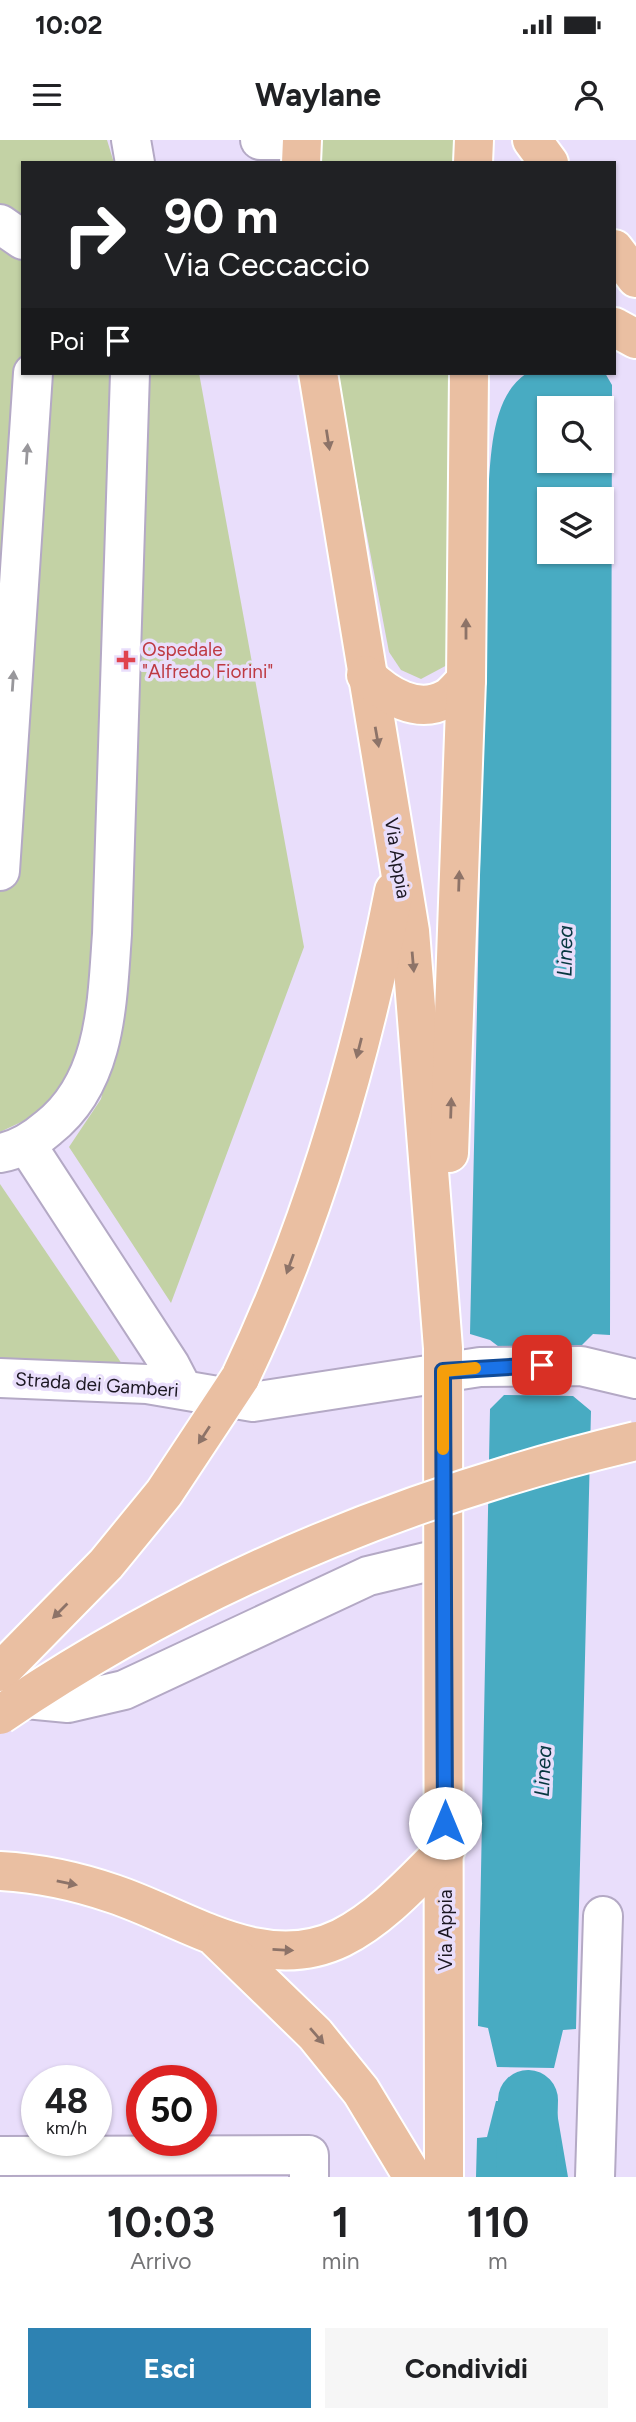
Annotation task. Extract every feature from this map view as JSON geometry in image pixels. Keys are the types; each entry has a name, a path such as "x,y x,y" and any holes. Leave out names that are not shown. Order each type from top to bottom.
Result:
{"main road":[{"path":"301,161 302,140"},
{"path":"474,140 474,161"},
{"path":"532,140 548,161"},
{"path":"616,252 636,278"},
{"path":"616,328 636,340"},
{"name":"Via Appia","path":"318,378 366,675 400,861 455,1362"},
{"name":"Via Appia","path":"444,2177 446,1849 443,1558 455,1362 467,479 484,380"},
{"path":"366,675 388,695 421,704 446,699 466,680"},
{"path":"0,1672 106,1564 164,1493 240,1378 285,1278 320,1180 373,993 400,861"},
{"path":"0,1715 72,1667 140,1627 290,1556 448,1494 636,1440"},
{"path":"0,1871 112,1893 161,1911 215,1937 267,1949 296,1951 330,1942 364,1924 446,1849"},
{"path":"215,1937 316,2034 361,2091 413,2177"}],"street":[{"path":"131,140 135,161"},
{"path":"237,140 243,161"},
{"path":"260,140 286,140"},
{"path":"0,224 21,239"},
{"path":"0,871 33,375"},
{"path":"130,375 112,934 104,1016 95,1060 82,1093 59,1120 13,1148 170,1365 182,1388"},
{"name":"Strada dei Gamberi","path":"0,1378 182,1388 253,1402 455,1362 559,1365 619,1374"},
{"path":"0,1697 68,1703 124,1690 368,1576 443,1558"},
{"path":"595,2177 603,1916"},
{"path":"0,2156 309,2155 309,2177"}],"green space":[{"path":"0,140 107,140 113,161 21,161 21,375 111,375 91,998 75,1076 49,1109 0,1132"},
{"path":"318,140 460,140 460,161 318,161"},
{"path":"141,375 199,375 304,947 171,1303 69,1147 101,1099 124,1002"},
{"path":"339,375 456,375 451,663 421,679 401,670 389,652 343,409"},
{"path":"0,1184 122,1364 0,1362"}],"water":[{"path":"525,375 606,375 612,385 612,396 537,396 537,473 612,473 612,487 537,487 537,564 612,564 610,1335 593,1334 575,1352 507,1353 490,1340 470,1334 488,495 492,445 506,396"},
{"path":"504,1395 573,1396 591,1411 576,2029 563,2030 554,2068 497,2067 488,2028 478,2026 490,1409"},
{"path":"496,2101 555,2101 568,2177 476,2177 477,2138 487,2137"}],"waterway":[{"name":"Linea","path":"526,2177 528,2100"}],"slow traffic":[{"path":"443,1449 443,1371 475,1368"}],"place":[{"name":"Ospedale \"Alfredo Fiorini\"","path":"126,660"}],"route":[{"path":"445,1823 443,1371 542,1365"}]}
